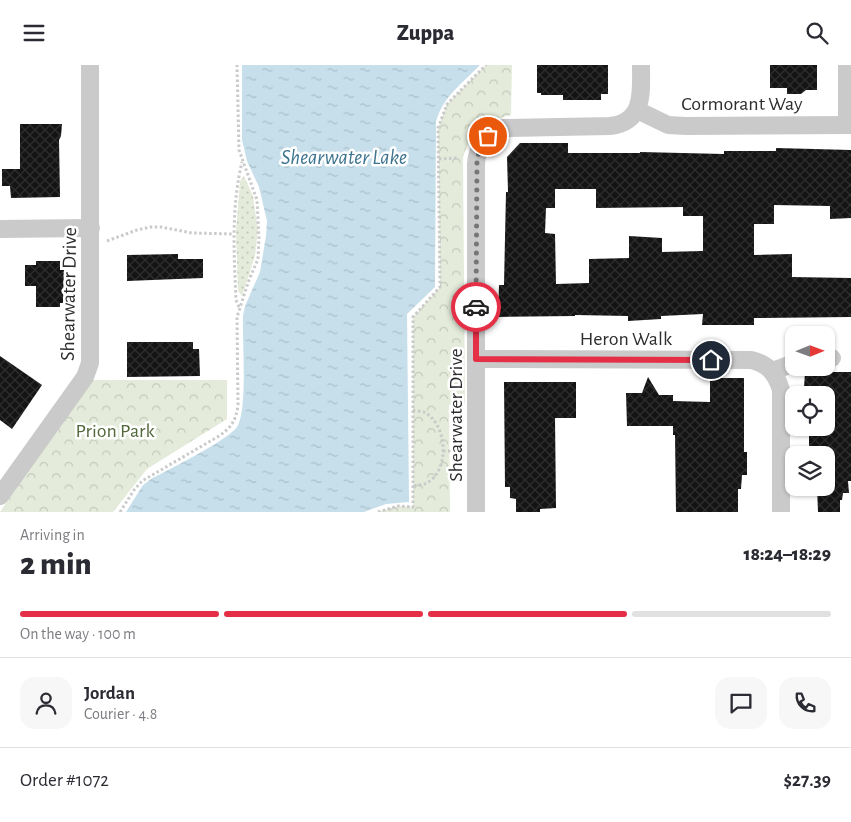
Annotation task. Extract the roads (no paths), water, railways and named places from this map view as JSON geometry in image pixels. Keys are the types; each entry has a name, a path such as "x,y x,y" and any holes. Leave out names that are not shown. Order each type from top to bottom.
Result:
{"street":[{"name":"Shearwater Drive","path":"0,496 80,384 88,369 91,353 90,65"},
{"path":"637,110 640,101 641,65"},
{"path":"846,65 849,125"},
{"name":"Shearwater Drive","path":"476,511 476,163 479,150 482,143 491,134 503,128 617,125 626,122 637,110"},
{"name":"Cormorant Way","path":"637,110 668,125 849,125"},
{"path":"0,229 91,228"},
{"name":"Heron Walk","path":"476,359 751,360 761,363 772,371"},
{"path":"781,512 780,389 778,379 772,371 785,366"}],"water":[{"name":"Shearwater Lake","path":"242,65 480,65 448,98 436,122 435,287 407,314 409,502 386,504 364,512 126,512 143,485 231,433 237,427 240,419 244,374 243,316 245,306 260,272 267,221 259,187 247,161 242,140"}],"park label":[{"name":"Prion Park","path":"115,430"}]}
